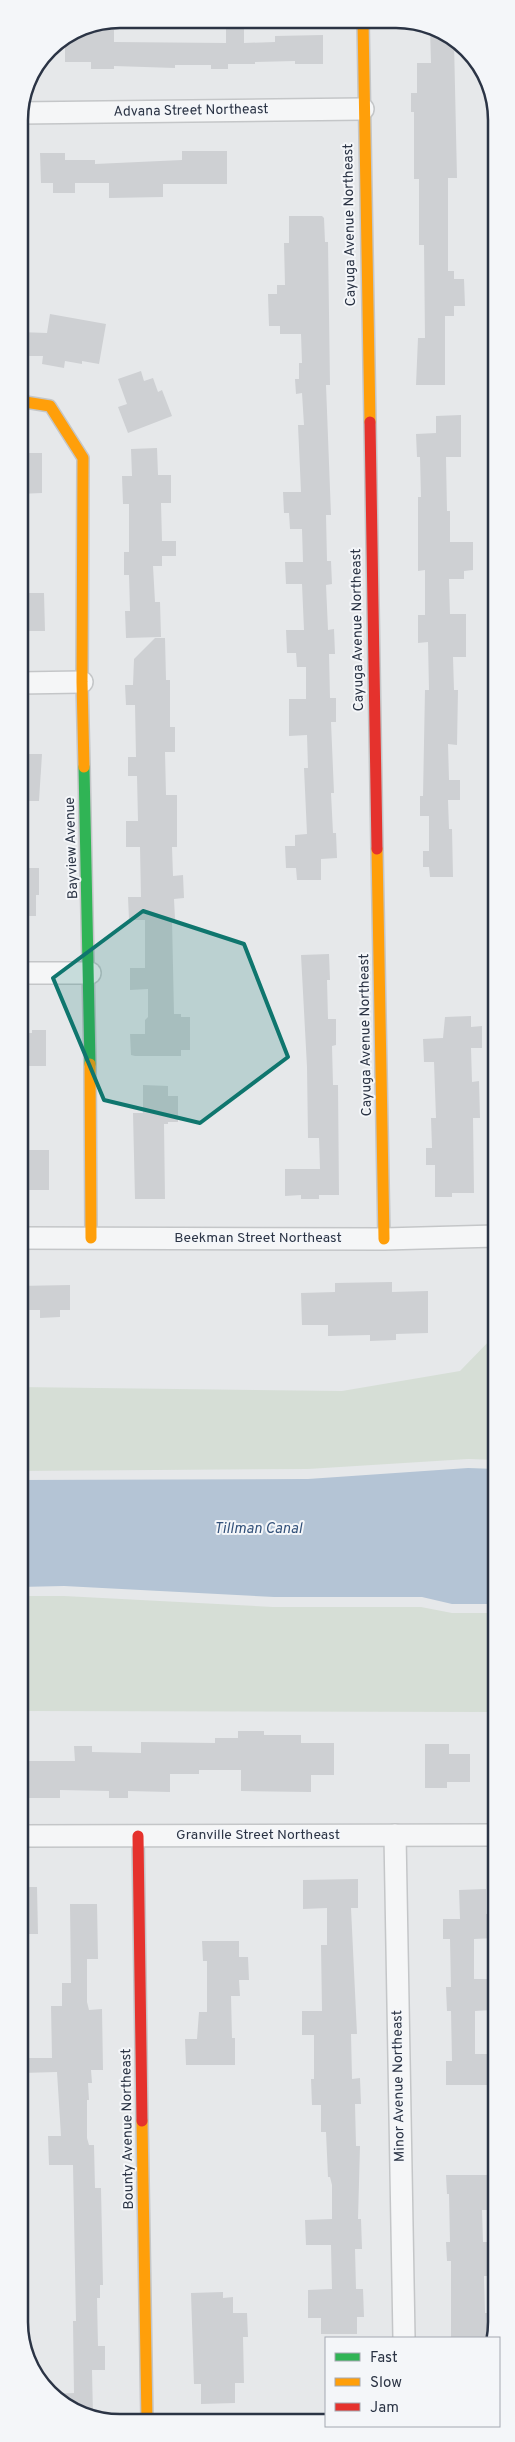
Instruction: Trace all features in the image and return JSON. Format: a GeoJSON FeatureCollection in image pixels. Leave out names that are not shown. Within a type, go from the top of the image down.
{"type":"FeatureCollection","features":[{"type":"Feature","properties":{"kind":"street","name":"Cayuga Avenue Northeast"},"geometry":{"type":"LineString","coordinates":[[363,28],[384,1239]]}},
{"type":"Feature","properties":{"kind":"street","name":"Advana Street Northeast"},"geometry":{"type":"LineString","coordinates":[[28,113],[363,109]]}},
{"type":"Feature","properties":{"kind":"street","name":"Bayview Avenue"},"geometry":{"type":"LineString","coordinates":[[28,403],[50,406],[83,458],[82,682],[90,973],[91,1238]]}},
{"type":"Feature","properties":{"kind":"street"},"geometry":{"type":"LineString","coordinates":[[28,682],[82,682]]}},
{"type":"Feature","properties":{"kind":"street"},"geometry":{"type":"LineString","coordinates":[[28,973],[90,973]]}},
{"type":"Feature","properties":{"kind":"street","name":"Beekman Street Northeast"},"geometry":{"type":"LineString","coordinates":[[28,1238],[384,1239],[487,1236]]}},
{"type":"Feature","properties":{"kind":"street","name":"Granville Street Northeast"},"geometry":{"type":"LineString","coordinates":[[28,1836],[487,1834]]}},
{"type":"Feature","properties":{"kind":"street","name":"Minor Avenue Northeast"},"geometry":{"type":"LineString","coordinates":[[395,1835],[404,2337]]}},
{"type":"Feature","properties":{"kind":"street","name":"Bounty Avenue Northeast"},"geometry":{"type":"LineString","coordinates":[[138,1836],[147,2414]]}},
{"type":"Feature","properties":{"kind":"highlighted area"},"geometry":{"type":"Polygon","coordinates":[[[143,911],[244,944],[288,1057],[200,1123],[104,1100],[53,978],[143,911]]]}},
{"type":"Feature","properties":{"kind":"shaded area"},"geometry":{"type":"Polygon","coordinates":[[[487,1343],[487,1460],[468,1459],[308,1469],[28,1471],[28,1387],[342,1391],[460,1371],[487,1343]]]}},
{"type":"Feature","properties":{"kind":"shaded area"},"geometry":{"type":"Polygon","coordinates":[[[28,1596],[64,1596],[273,1607],[421,1607],[452,1613],[487,1613],[487,1712],[28,1711],[28,1596]]]}},
{"type":"Feature","properties":{"kind":"water","name":"Tillman Canal"},"geometry":{"type":"Polygon","coordinates":[[[468,1468],[487,1469],[487,1604],[452,1604],[422,1597],[274,1597],[64,1586],[28,1587],[28,1480],[308,1479],[468,1468]]]}},
{"type":"Feature","properties":{"kind":"building"},"geometry":{"type":"Polygon","coordinates":[[[226,28],[244,28],[244,43],[275,42],[275,36],[323,35],[323,64],[295,64],[295,61],[228,64],[228,69],[211,69],[211,65],[175,65],[175,68],[114,66],[114,69],[91,69],[91,62],[65,62],[65,45],[79,37],[98,30],[114,30],[114,42],[226,43],[226,28]]]}},
{"type":"Feature","properties":{"kind":"building"},"geometry":{"type":"Polygon","coordinates":[[[430,34],[454,49],[457,178],[448,178],[448,271],[454,271],[454,279],[464,279],[465,306],[454,306],[454,316],[445,316],[445,385],[416,385],[418,338],[425,338],[424,245],[419,245],[419,179],[414,179],[414,112],[411,112],[411,93],[417,93],[417,63],[431,63],[430,34]]]}},
{"type":"Feature","properties":{"kind":"building"},"geometry":{"type":"Polygon","coordinates":[[[182,151],[227,151],[227,184],[163,184],[163,197],[109,198],[109,183],[75,183],[75,193],[53,193],[53,183],[41,183],[40,153],[65,153],[65,160],[95,160],[95,164],[182,160],[182,151]]]}},
{"type":"Feature","properties":{"kind":"building"},"geometry":{"type":"Polygon","coordinates":[[[289,216],[322,216],[324,218],[325,242],[328,242],[330,385],[326,385],[331,515],[326,515],[327,561],[331,561],[332,584],[326,585],[328,630],[334,629],[335,654],[329,654],[330,698],[336,698],[336,722],[331,722],[334,793],[331,793],[333,833],[336,833],[337,858],[321,859],[321,880],[297,880],[296,868],[286,868],[285,846],[295,846],[295,835],[307,834],[304,768],[308,768],[307,735],[289,736],[289,699],[306,699],[306,667],[297,667],[296,653],[287,653],[286,630],[304,630],[302,584],[286,584],[285,562],[303,562],[302,529],[290,529],[289,513],[284,513],[283,492],[301,492],[298,425],[304,425],[302,393],[296,394],[295,379],[299,379],[299,363],[302,363],[301,334],[280,334],[280,326],[269,326],[268,294],[277,294],[277,285],[285,285],[284,243],[289,243],[289,216]]]}},
{"type":"Feature","properties":{"kind":"building"},"geometry":{"type":"Polygon","coordinates":[[[50,314],[106,324],[99,364],[65,361],[64,368],[42,364],[43,356],[28,356],[28,332],[47,333],[50,314]]]}},
{"type":"Feature","properties":{"kind":"building"},"geometry":{"type":"Polygon","coordinates":[[[141,371],[144,381],[153,378],[158,392],[162,390],[172,416],[128,433],[118,407],[127,404],[118,379],[141,371]]]}},
{"type":"Feature","properties":{"kind":"building"},"geometry":{"type":"Polygon","coordinates":[[[461,415],[461,457],[446,457],[447,511],[450,511],[450,542],[473,542],[473,570],[464,571],[464,579],[449,579],[450,614],[466,614],[466,657],[453,657],[454,690],[458,690],[457,745],[448,744],[449,780],[460,780],[460,800],[448,800],[449,829],[452,829],[453,877],[430,877],[429,867],[423,867],[423,851],[429,851],[429,816],[420,816],[420,796],[423,796],[425,690],[429,690],[428,642],[418,643],[418,615],[425,615],[425,570],[418,571],[418,497],[421,497],[420,457],[417,457],[416,434],[436,433],[436,416],[461,415]]]}},
{"type":"Feature","properties":{"kind":"building"},"geometry":{"type":"Polygon","coordinates":[[[157,448],[158,475],[171,475],[171,503],[161,503],[162,541],[176,541],[176,556],[162,556],[162,566],[153,566],[155,602],[160,602],[161,637],[126,638],[125,611],[130,611],[129,575],[124,575],[124,552],[129,552],[129,504],[123,504],[122,476],[132,476],[131,449],[157,448]]]}},
{"type":"Feature","properties":{"kind":"building"},"geometry":{"type":"Polygon","coordinates":[[[28,453],[42,453],[42,493],[28,494],[28,453]]]}},
{"type":"Feature","properties":{"kind":"building"},"geometry":{"type":"Polygon","coordinates":[[[28,593],[44,593],[45,631],[28,631],[28,593]]]}},
{"type":"Feature","properties":{"kind":"building"},"geometry":{"type":"Polygon","coordinates":[[[155,638],[165,638],[166,680],[170,680],[170,727],[175,727],[175,752],[165,752],[166,795],[177,795],[177,847],[172,847],[173,876],[183,875],[184,898],[174,899],[175,919],[172,919],[174,1014],[181,1014],[181,1017],[190,1017],[190,1050],[181,1050],[181,1056],[131,1055],[130,1034],[145,1034],[145,1020],[148,1017],[148,989],[130,990],[130,968],[145,968],[145,920],[129,920],[128,897],[141,897],[140,847],[126,847],[126,821],[138,821],[137,776],[128,776],[128,757],[136,757],[135,705],[126,705],[125,685],[133,685],[134,659],[155,638]]]}},
{"type":"Feature","properties":{"kind":"building"},"geometry":{"type":"Polygon","coordinates":[[[28,754],[42,754],[39,801],[28,801],[28,754]]]}},
{"type":"Feature","properties":{"kind":"building"},"geometry":{"type":"Polygon","coordinates":[[[28,868],[39,868],[39,895],[36,895],[36,916],[28,916],[28,868]]]}},
{"type":"Feature","properties":{"kind":"building"},"geometry":{"type":"Polygon","coordinates":[[[329,954],[330,980],[327,980],[328,1019],[336,1019],[336,1045],[332,1046],[333,1085],[338,1085],[339,1195],[319,1195],[319,1199],[301,1199],[301,1195],[285,1196],[285,1169],[320,1169],[319,1138],[308,1138],[307,1067],[301,955],[329,954]]]}},
{"type":"Feature","properties":{"kind":"building"},"geometry":{"type":"Polygon","coordinates":[[[471,1016],[471,1027],[482,1026],[482,1048],[471,1048],[472,1082],[479,1081],[480,1118],[473,1118],[474,1193],[452,1193],[452,1197],[435,1197],[435,1165],[426,1165],[426,1148],[432,1148],[431,1118],[436,1118],[434,1062],[424,1062],[423,1039],[443,1038],[445,1017],[471,1016]]]}},
{"type":"Feature","properties":{"kind":"building"},"geometry":{"type":"Polygon","coordinates":[[[32,1030],[46,1030],[46,1066],[28,1066],[28,1033],[32,1033],[32,1030]]]}},
{"type":"Feature","properties":{"kind":"building"},"geometry":{"type":"Polygon","coordinates":[[[143,1085],[168,1086],[168,1096],[178,1096],[178,1122],[164,1124],[165,1199],[135,1199],[133,1113],[143,1113],[143,1085]]]}},
{"type":"Feature","properties":{"kind":"building"},"geometry":{"type":"Polygon","coordinates":[[[28,1150],[49,1150],[49,1190],[28,1190],[28,1150]]]}},
{"type":"Feature","properties":{"kind":"building"},"geometry":{"type":"Polygon","coordinates":[[[392,1282],[392,1292],[428,1291],[428,1333],[396,1334],[396,1340],[370,1341],[370,1335],[328,1336],[328,1325],[302,1325],[301,1293],[335,1292],[335,1283],[392,1282]]]}},
{"type":"Feature","properties":{"kind":"building"},"geometry":{"type":"Polygon","coordinates":[[[70,1285],[70,1310],[60,1310],[60,1317],[40,1318],[40,1310],[28,1310],[28,1286],[70,1285]]]}},
{"type":"Feature","properties":{"kind":"building"},"geometry":{"type":"Polygon","coordinates":[[[238,1731],[264,1731],[264,1735],[301,1735],[301,1743],[334,1743],[334,1775],[311,1775],[311,1792],[241,1791],[241,1770],[199,1770],[199,1774],[170,1774],[170,1792],[128,1791],[128,1798],[109,1798],[109,1791],[60,1790],[60,1798],[28,1798],[28,1761],[75,1761],[74,1746],[92,1746],[92,1752],[141,1753],[141,1742],[215,1743],[215,1738],[238,1738],[238,1731]]]}},
{"type":"Feature","properties":{"kind":"building"},"geometry":{"type":"Polygon","coordinates":[[[425,1744],[449,1744],[449,1754],[470,1754],[470,1782],[447,1782],[447,1788],[425,1788],[425,1744]]]}},
{"type":"Feature","properties":{"kind":"building"},"geometry":{"type":"Polygon","coordinates":[[[358,1879],[358,1908],[351,1908],[357,2034],[351,2034],[352,2079],[360,2078],[361,2104],[355,2104],[356,2146],[360,2146],[358,2219],[361,2219],[362,2249],[355,2249],[356,2289],[363,2289],[364,2317],[357,2317],[357,2334],[321,2334],[321,2318],[308,2318],[308,2290],[332,2289],[331,2245],[306,2245],[305,2220],[332,2219],[332,2185],[330,2177],[328,2177],[326,2132],[321,2132],[321,2105],[312,2105],[311,2079],[314,2079],[314,2035],[302,2035],[302,2011],[322,2011],[321,1945],[327,1945],[327,1908],[303,1909],[303,1880],[358,1879]]]}},
{"type":"Feature","properties":{"kind":"building"},"geometry":{"type":"Polygon","coordinates":[[[28,1887],[37,1887],[38,1934],[28,1934],[28,1887]]]}},
{"type":"Feature","properties":{"kind":"building"},"geometry":{"type":"Polygon","coordinates":[[[486,1889],[487,1938],[474,1939],[474,1979],[487,1979],[487,2010],[475,2011],[475,2054],[487,2054],[487,2085],[446,2085],[446,2061],[452,2061],[451,2011],[447,2011],[446,1987],[451,1987],[450,1939],[443,1939],[443,1919],[460,1919],[459,1890],[486,1889]]]}},
{"type":"Feature","properties":{"kind":"building"},"geometry":{"type":"Polygon","coordinates":[[[70,1904],[97,1904],[98,1959],[87,1959],[87,2002],[89,2010],[102,2009],[103,2070],[91,2070],[92,2083],[88,2083],[89,2100],[87,2100],[87,2138],[89,2145],[94,2145],[95,2188],[101,2188],[103,2285],[100,2285],[100,2298],[97,2298],[98,2346],[105,2346],[105,2370],[92,2370],[93,2411],[79,2405],[61,2394],[74,2393],[73,2321],[76,2321],[73,2165],[49,2165],[48,2136],[61,2136],[57,2072],[28,2073],[28,2058],[52,2058],[51,2006],[62,2006],[62,1983],[71,1983],[70,1904]]]}},
{"type":"Feature","properties":{"kind":"building"},"geometry":{"type":"Polygon","coordinates":[[[202,1941],[239,1941],[239,1957],[248,1957],[249,1980],[239,1980],[240,1996],[231,1996],[232,2038],[235,2038],[235,2065],[186,2065],[185,2039],[197,2039],[199,2012],[207,2012],[207,1961],[203,1961],[202,1941]]]}},
{"type":"Feature","properties":{"kind":"building"},"geometry":{"type":"Polygon","coordinates":[[[446,2175],[487,2175],[487,2210],[482,2210],[483,2242],[487,2242],[487,2276],[484,2276],[485,2313],[487,2313],[486,2337],[451,2337],[451,2261],[447,2261],[446,2242],[450,2242],[449,2194],[447,2194],[446,2175]]]}},
{"type":"Feature","properties":{"kind":"building"},"geometry":{"type":"Polygon","coordinates":[[[223,2292],[223,2298],[233,2297],[233,2313],[247,2313],[248,2337],[243,2337],[244,2383],[235,2383],[235,2403],[201,2404],[201,2384],[194,2384],[191,2293],[223,2292]]]}},
{"type":"Feature","properties":{"kind":"traffic: fast"},"geometry":{"type":"LineString","coordinates":[[84,767],[90,1064]]}},
{"type":"Feature","properties":{"kind":"traffic: slow"},"geometry":{"type":"LineString","coordinates":[[363,28],[370,422]]}},
{"type":"Feature","properties":{"kind":"traffic: slow"},"geometry":{"type":"LineString","coordinates":[[28,402],[50,406],[83,458],[82,682],[84,767]]}},
{"type":"Feature","properties":{"kind":"traffic: slow"},"geometry":{"type":"LineString","coordinates":[[377,849],[384,1239]]}},
{"type":"Feature","properties":{"kind":"traffic: slow"},"geometry":{"type":"LineString","coordinates":[[90,1064],[91,1238]]}},
{"type":"Feature","properties":{"kind":"traffic: slow"},"geometry":{"type":"LineString","coordinates":[[142,2121],[147,2414]]}},
{"type":"Feature","properties":{"kind":"traffic: jam"},"geometry":{"type":"LineString","coordinates":[[370,422],[377,849]]}},
{"type":"Feature","properties":{"kind":"traffic: jam"},"geometry":{"type":"LineString","coordinates":[[138,1836],[142,2121]]}}]}
